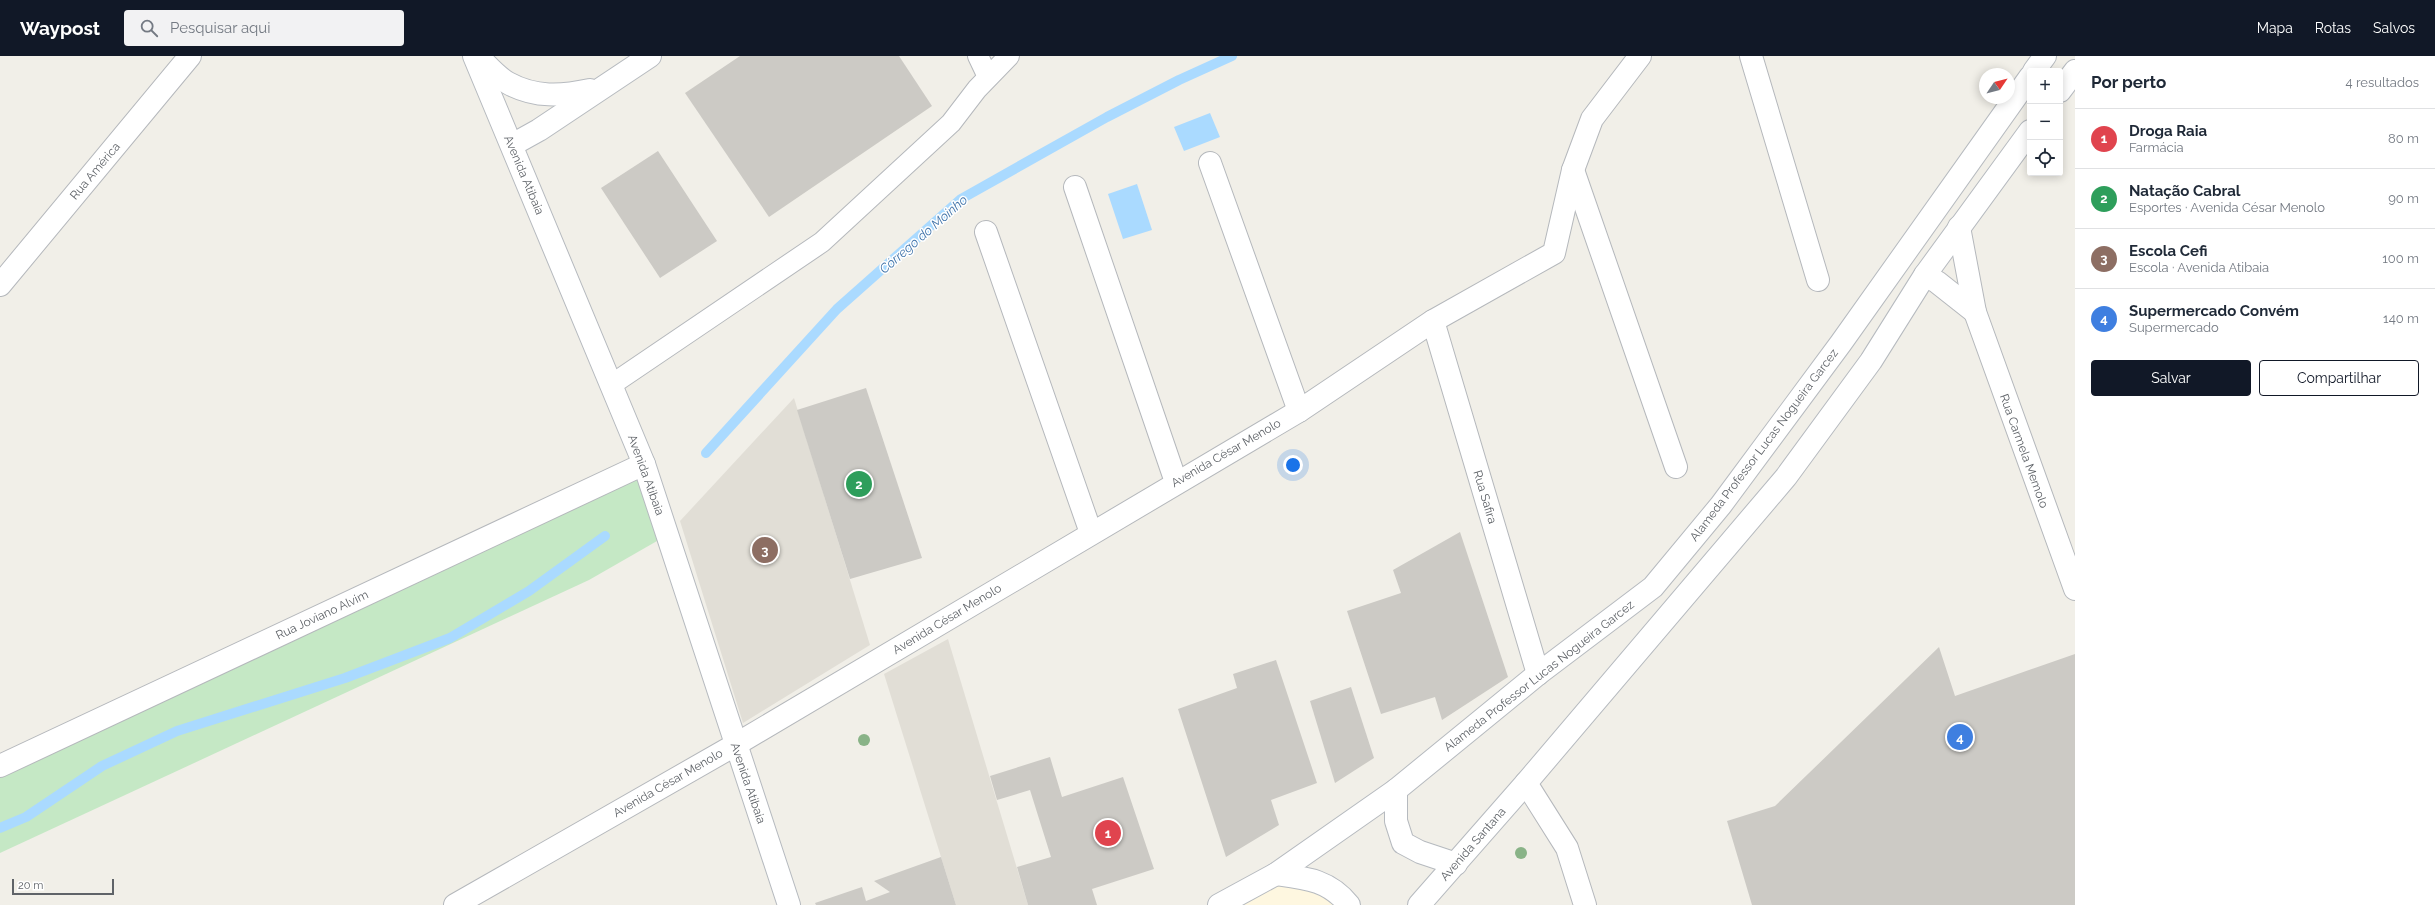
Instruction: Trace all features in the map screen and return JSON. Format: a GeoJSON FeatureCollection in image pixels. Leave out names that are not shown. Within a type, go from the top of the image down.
{"type":"FeatureCollection","features":[{"type":"Feature","properties":{"kind":"street","name":"Rua América"},"geometry":{"type":"LineString","coordinates":[[0,285],[190,56]]}},
{"type":"Feature","properties":{"kind":"street","name":"Avenida Atibaia"},"geometry":{"type":"LineString","coordinates":[[474,56],[644,464],[735,745],[789,905]]}},
{"type":"Feature","properties":{"kind":"street"},"geometry":{"type":"LineString","coordinates":[[478,56],[507,83],[530,92],[564,96],[601,88]]}},
{"type":"Feature","properties":{"kind":"street"},"geometry":{"type":"LineString","coordinates":[[512,145],[539,130],[650,56]]}},
{"type":"Feature","properties":{"kind":"street","name":"Avenida César Menolo"},"geometry":{"type":"LineString","coordinates":[[455,905],[735,745],[1176,482],[1299,411],[1433,321],[1554,253],[1573,170],[1592,119],[1640,56]]}},
{"type":"Feature","properties":{"kind":"street"},"geometry":{"type":"LineString","coordinates":[[1751,56],[1818,280]]}},
{"type":"Feature","properties":{"kind":"street"},"geometry":{"type":"LineString","coordinates":[[2036,68],[2045,56]]}},
{"type":"Feature","properties":{"kind":"street"},"geometry":{"type":"LineString","coordinates":[[2063,87],[2075,71]]}},
{"type":"Feature","properties":{"kind":"street","name":"Alameda Professor Lucas Nogueira Garcez"},"geometry":{"type":"LineString","coordinates":[[1219,905],[1276,874],[1396,790],[1538,674],[1653,587],[1721,505],[1890,276],[2027,81]]}},
{"type":"Feature","properties":{"kind":"street"},"geometry":{"type":"LineString","coordinates":[[1585,905],[1567,848],[1526,783],[1786,477],[1871,361],[1925,275],[2027,135]]}},
{"type":"Feature","properties":{"kind":"street"},"geometry":{"type":"LineString","coordinates":[[1210,163],[1299,411]]}},
{"type":"Feature","properties":{"kind":"street"},"geometry":{"type":"LineString","coordinates":[[1573,170],[1676,467]]}},
{"type":"Feature","properties":{"kind":"street"},"geometry":{"type":"LineString","coordinates":[[1074,187],[1176,482]]}},
{"type":"Feature","properties":{"kind":"street","name":"Rua Carmela Memolo"},"geometry":{"type":"LineString","coordinates":[[1959,227],[1975,312],[2075,589]]}},
{"type":"Feature","properties":{"kind":"street"},"geometry":{"type":"LineString","coordinates":[[986,232],[1091,533]]}},
{"type":"Feature","properties":{"kind":"street"},"geometry":{"type":"LineString","coordinates":[[1890,276],[1925,275],[1938,282],[1975,312]]}},
{"type":"Feature","properties":{"kind":"street","name":"Rua Safira"},"geometry":{"type":"LineString","coordinates":[[1433,321],[1538,674]]}},
{"type":"Feature","properties":{"kind":"street","name":"Rua Joviano Alvim"},"geometry":{"type":"LineString","coordinates":[[0,766],[644,464]]}},
{"type":"Feature","properties":{"kind":"street","name":"Avenida Santana"},"geometry":{"type":"LineString","coordinates":[[1419,905],[1526,783]]}},
{"type":"Feature","properties":{"kind":"street"},"geometry":{"type":"LineString","coordinates":[[1396,790],[1396,821],[1403,843],[1420,852],[1456,864]]}},
{"type":"Feature","properties":{"kind":"street"},"geometry":{"type":"LineString","coordinates":[[1276,874],[1307,879],[1330,886],[1349,905]]}},
{"type":"Feature","properties":{"kind":"lane"},"geometry":{"type":"LineString","coordinates":[[978,56],[988,77]]}},
{"type":"Feature","properties":{"kind":"lane"},"geometry":{"type":"LineString","coordinates":[[611,385],[822,242],[951,123],[977,89],[1009,56]]}},
{"type":"Feature","properties":{"kind":"shaded area"},"geometry":{"type":"Polygon","coordinates":[[[794,398],[870,645],[743,723],[680,521],[794,398]]]}},
{"type":"Feature","properties":{"kind":"shaded area"},"geometry":{"type":"Polygon","coordinates":[[[948,639],[1028,905],[956,905],[884,674],[948,639]]]}},
{"type":"Feature","properties":{"kind":"shaded area"},"geometry":{"type":"Polygon","coordinates":[[[1276,883],[1304,885],[1341,905],[1236,905],[1276,883]]]}},
{"type":"Feature","properties":{"kind":"green space"},"geometry":{"type":"Polygon","coordinates":[[[641,468],[664,537],[589,580],[0,853],[0,767],[641,468]]]}},
{"type":"Feature","properties":{"kind":"water"},"geometry":{"type":"Polygon","coordinates":[[[1210,113],[1220,137],[1184,151],[1174,127],[1210,113]]]}},
{"type":"Feature","properties":{"kind":"water"},"geometry":{"type":"Polygon","coordinates":[[[1137,184],[1152,230],[1123,239],[1108,194],[1137,184]]]}},
{"type":"Feature","properties":{"kind":"building"},"geometry":{"type":"Polygon","coordinates":[[[740,56],[899,56],[932,106],[769,217],[685,93],[740,56]]]}},
{"type":"Feature","properties":{"kind":"building"},"geometry":{"type":"Polygon","coordinates":[[[658,151],[717,241],[660,278],[601,188],[658,151]]]}},
{"type":"Feature","properties":{"kind":"building"},"geometry":{"type":"Polygon","coordinates":[[[866,388],[922,558],[850,579],[797,410],[866,388]]]}},
{"type":"Feature","properties":{"kind":"building"},"geometry":{"type":"Polygon","coordinates":[[[1460,532],[1508,677],[1442,720],[1435,697],[1381,714],[1347,611],[1401,593],[1393,570],[1460,532]]]}},
{"type":"Feature","properties":{"kind":"building"},"geometry":{"type":"Polygon","coordinates":[[[1939,647],[1955,696],[2075,654],[2075,905],[1752,905],[1727,821],[1775,806],[1939,647]]]}},
{"type":"Feature","properties":{"kind":"building"},"geometry":{"type":"Polygon","coordinates":[[[1276,660],[1317,783],[1271,800],[1279,825],[1226,857],[1178,709],[1237,688],[1233,674],[1276,660]]]}},
{"type":"Feature","properties":{"kind":"building"},"geometry":{"type":"Polygon","coordinates":[[[1351,687],[1374,758],[1335,783],[1310,701],[1351,687]]]}},
{"type":"Feature","properties":{"kind":"building"},"geometry":{"type":"Polygon","coordinates":[[[1050,757],[1062,797],[1123,777],[1154,869],[1092,889],[1097,905],[1028,905],[1017,867],[1051,857],[1030,790],[997,800],[990,776],[1050,757]]]}},
{"type":"Feature","properties":{"kind":"building"},"geometry":{"type":"Polygon","coordinates":[[[941,857],[956,905],[816,905],[815,903],[862,887],[866,901],[890,892],[874,881],[941,857]]]}},
{"type":"Feature","properties":{"kind":"waterway","name":"Córrego do Moinho"},"geometry":{"type":"LineString","coordinates":[[706,453],[837,309],[961,199],[1107,117],[1179,80],[1232,56]]}},
{"type":"Feature","properties":{"kind":"waterway"},"geometry":{"type":"LineString","coordinates":[[0,828],[26,817],[102,766],[177,731],[345,678],[450,638],[529,591],[605,536]]}},
{"type":"Feature","properties":{"kind":"place","name":"Natação Cabral"},"geometry":{"type":"Point","coordinates":[859,484]}},
{"type":"Feature","properties":{"kind":"place","name":"Escola Cefi"},"geometry":{"type":"Point","coordinates":[765,550]}},
{"type":"Feature","properties":{"kind":"place","name":"Supermercado Convém"},"geometry":{"type":"Point","coordinates":[1960,737]}},
{"type":"Feature","properties":{"kind":"place","name":"Droga Raia"},"geometry":{"type":"Point","coordinates":[1108,833]}}]}
